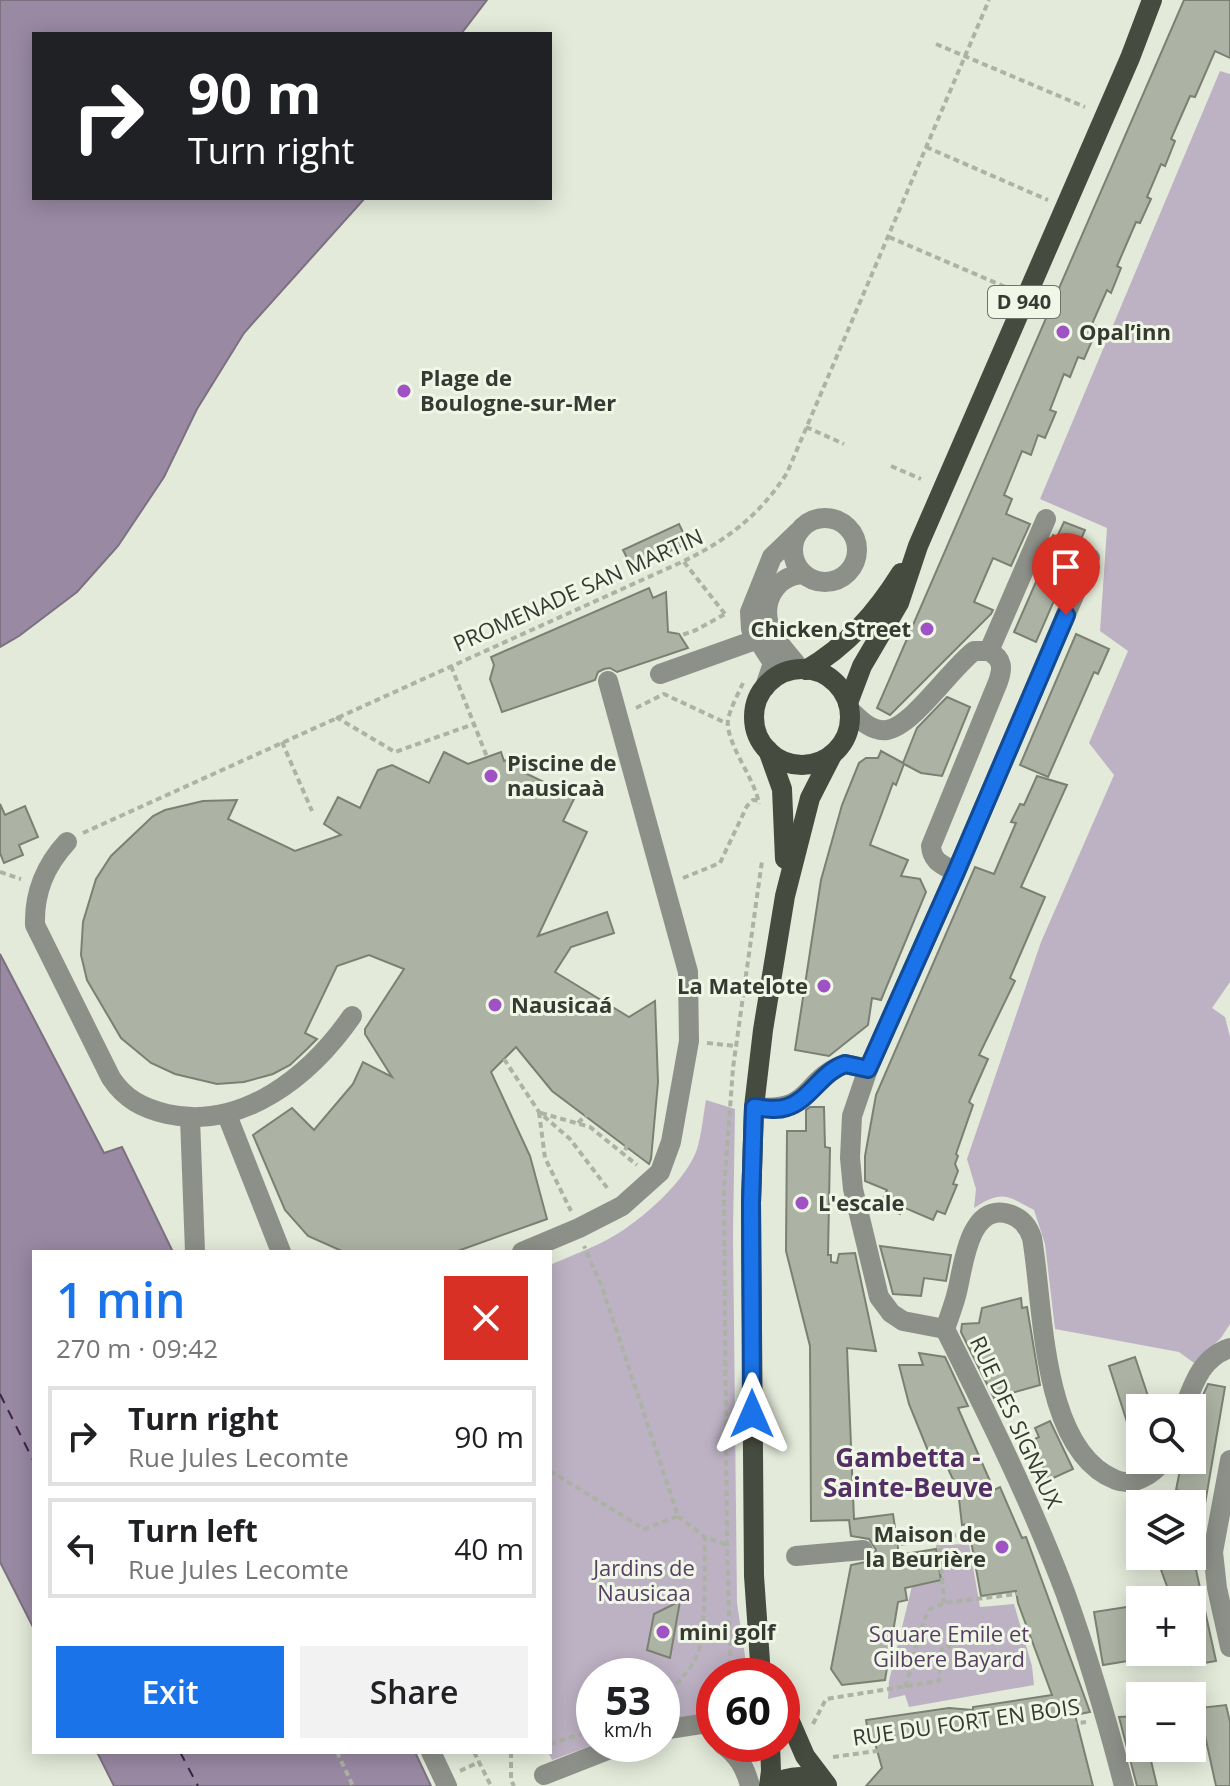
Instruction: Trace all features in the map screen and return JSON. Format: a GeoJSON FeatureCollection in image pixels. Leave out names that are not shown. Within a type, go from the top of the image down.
{"type":"FeatureCollection","features":[{"type":"Feature","properties":{"kind":"main road","name":"D 940"},"geometry":{"type":"LineString","coordinates":[[849,707],[862,666],[899,603],[918,546],[1130,58],[1152,0]]}},
{"type":"Feature","properties":{"kind":"main road","name":"D 940"},"geometry":{"type":"LineString","coordinates":[[1130,58],[1160,0]]}},
{"type":"Feature","properties":{"kind":"main road","name":"D 940"},"geometry":{"type":"LineString","coordinates":[[803,669],[841,647],[863,625],[893,587],[918,546]]}},
{"type":"Feature","properties":{"kind":"main road"},"geometry":{"type":"LineString","coordinates":[[760,1658],[754,1576],[751,1203],[754,1107],[785,896],[810,798],[832,755],[847,735],[849,707],[842,690],[833,680],[803,669],[783,673],[765,687],[756,704],[757,734],[768,750],[780,779],[784,799],[785,896]]}},
{"type":"Feature","properties":{"kind":"main road"},"geometry":{"type":"LineString","coordinates":[[768,750],[784,762],[799,765],[814,764],[832,755]]}},
{"type":"Feature","properties":{"kind":"main road"},"geometry":{"type":"LineString","coordinates":[[800,1745],[828,1785]]}},
{"type":"Feature","properties":{"kind":"main road"},"geometry":{"type":"LineString","coordinates":[[770,1762],[770,1786],[797,1776],[813,1778],[828,1785]]}},
{"type":"Feature","properties":{"kind":"street"},"geometry":{"type":"LineString","coordinates":[[798,532],[793,543],[796,565],[803,574],[818,582],[841,579],[850,572],[856,562],[858,545],[850,529],[835,519],[817,519],[806,524],[772,557],[754,600],[749,624],[803,669]]}},
{"type":"Feature","properties":{"kind":"street"},"geometry":{"type":"LineString","coordinates":[[989,651],[1046,519]]}},
{"type":"Feature","properties":{"kind":"street","name":"RUE DES SIGNAUX"},"geometry":{"type":"LineString","coordinates":[[1090,558],[868,1069],[852,1116],[850,1158],[855,1205],[874,1287],[883,1306],[903,1321],[945,1329],[1008,1457],[1063,1589],[1083,1642],[1124,1786]]}},
{"type":"Feature","properties":{"kind":"street"},"geometry":{"type":"LineString","coordinates":[[765,687],[773,663],[765,636],[775,586],[786,577],[803,574]]}},
{"type":"Feature","properties":{"kind":"street"},"geometry":{"type":"LineString","coordinates":[[660,674],[765,636]]}},
{"type":"Feature","properties":{"kind":"street"},"geometry":{"type":"LineString","coordinates":[[849,707],[871,727],[883,730],[892,728],[915,712],[969,655],[978,650],[989,651],[1000,660],[1001,673],[931,846],[933,858],[956,872]]}},
{"type":"Feature","properties":{"kind":"street"},"geometry":{"type":"LineString","coordinates":[[527,1250],[622,1206],[660,1172],[671,1142],[689,1041],[688,972],[608,681]]}},
{"type":"Feature","properties":{"kind":"street"},"geometry":{"type":"LineString","coordinates":[[67,842],[48,867],[40,884],[35,912],[38,936],[120,1091],[142,1106],[190,1118],[227,1115],[258,1102],[293,1080],[326,1049],[352,1016]]}},
{"type":"Feature","properties":{"kind":"street"},"geometry":{"type":"LineString","coordinates":[[754,1107],[775,1109],[791,1106],[823,1077],[845,1064],[868,1069]]}},
{"type":"Feature","properties":{"kind":"street"},"geometry":{"type":"LineString","coordinates":[[227,1115],[280,1250]]}},
{"type":"Feature","properties":{"kind":"street"},"geometry":{"type":"LineString","coordinates":[[190,1118],[195,1250]]}},
{"type":"Feature","properties":{"kind":"street"},"geometry":{"type":"LineString","coordinates":[[945,1329],[973,1233],[987,1217],[995,1213],[1017,1218],[1029,1229],[1032,1238],[1052,1385],[1058,1410],[1069,1433],[1095,1466],[1119,1481],[1127,1482],[1148,1474]]}},
{"type":"Feature","properties":{"kind":"street"},"geometry":{"type":"LineString","coordinates":[[1190,1394],[1206,1362],[1213,1355],[1230,1348]]}},
{"type":"Feature","properties":{"kind":"street"},"geometry":{"type":"LineString","coordinates":[[1230,1460],[1213,1552],[1217,1588],[1230,1647]]}},
{"type":"Feature","properties":{"kind":"street"},"geometry":{"type":"LineString","coordinates":[[796,1556],[863,1550]]}},
{"type":"Feature","properties":{"kind":"street"},"geometry":{"type":"LineString","coordinates":[[432,1754],[447,1786]]}},
{"type":"Feature","properties":{"kind":"street"},"geometry":{"type":"LineString","coordinates":[[544,1775],[577,1762]]}},
{"type":"Feature","properties":{"kind":"street"},"geometry":{"type":"LineString","coordinates":[[741,1762],[750,1786]]}},
{"type":"Feature","properties":{"kind":"path","name":"PROMENADE SAN MARTIN"},"geometry":{"type":"LineString","coordinates":[[67,842],[100,823],[684,561],[728,538],[768,500],[787,473],[989,0]]}},
{"type":"Feature","properties":{"kind":"path"},"geometry":{"type":"LineString","coordinates":[[936,44],[1090,109]]}},
{"type":"Feature","properties":{"kind":"path"},"geometry":{"type":"LineString","coordinates":[[926,147],[1065,207]]}},
{"type":"Feature","properties":{"kind":"path"},"geometry":{"type":"LineString","coordinates":[[888,236],[1027,296]]}},
{"type":"Feature","properties":{"kind":"path"},"geometry":{"type":"LineString","coordinates":[[806,427],[844,444]]}},
{"type":"Feature","properties":{"kind":"path"},"geometry":{"type":"LineString","coordinates":[[891,466],[921,479]]}},
{"type":"Feature","properties":{"kind":"path"},"geometry":{"type":"LineString","coordinates":[[684,561],[709,596]]}},
{"type":"Feature","properties":{"kind":"path"},"geometry":{"type":"LineString","coordinates":[[608,681],[608,675],[638,651],[696,630],[725,614]]}},
{"type":"Feature","properties":{"kind":"path"},"geometry":{"type":"LineString","coordinates":[[451,666],[487,757]]}},
{"type":"Feature","properties":{"kind":"path"},"geometry":{"type":"LineString","coordinates":[[618,716],[664,694],[728,724]]}},
{"type":"Feature","properties":{"kind":"path"},"geometry":{"type":"LineString","coordinates":[[336,717],[395,752],[474,724]]}},
{"type":"Feature","properties":{"kind":"path"},"geometry":{"type":"LineString","coordinates":[[282,742],[312,811]]}},
{"type":"Feature","properties":{"kind":"path"},"geometry":{"type":"LineString","coordinates":[[665,886],[720,863],[747,806],[753,800],[759,801]]}},
{"type":"Feature","properties":{"kind":"path"},"geometry":{"type":"LineString","coordinates":[[504,1059],[539,1112],[570,1139],[594,1172]]}},
{"type":"Feature","properties":{"kind":"path"},"geometry":{"type":"LineString","coordinates":[[578,1123],[601,1108],[631,1130],[624,1155]]}},
{"type":"Feature","properties":{"kind":"path"},"geometry":{"type":"LineString","coordinates":[[539,1112],[590,1127],[616,1148]]}},
{"type":"Feature","properties":{"kind":"path"},"geometry":{"type":"LineString","coordinates":[[539,1112],[545,1158],[563,1194]]}},
{"type":"Feature","properties":{"kind":"path"},"geometry":{"type":"LineString","coordinates":[[552,1472],[644,1529],[678,1516],[602,1287],[585,1249]]}},
{"type":"Feature","properties":{"kind":"path"},"geometry":{"type":"LineString","coordinates":[[863,1550],[1036,1523]]}},
{"type":"Feature","properties":{"kind":"path"},"geometry":{"type":"LineString","coordinates":[[680,1680],[698,1654],[702,1633],[705,1537]]}},
{"type":"Feature","properties":{"kind":"path"},"geometry":{"type":"LineString","coordinates":[[939,1538],[944,1603]]}},
{"type":"Feature","properties":{"kind":"path"},"geometry":{"type":"LineString","coordinates":[[905,1687],[922,1623],[930,1609],[944,1603],[1063,1589]]}},
{"type":"Feature","properties":{"kind":"path"},"geometry":{"type":"LineString","coordinates":[[1083,1642],[1126,1634]]}},
{"type":"Feature","properties":{"kind":"path"},"geometry":{"type":"LineString","coordinates":[[800,1736],[814,1722],[826,1699],[939,1681],[941,1651],[947,1646],[951,1647]]}},
{"type":"Feature","properties":{"kind":"path","name":"RUE DU FORT EN BOIS"},"geometry":{"type":"LineString","coordinates":[[831,1758],[1106,1719]]}},
{"type":"Feature","properties":{"kind":"path"},"geometry":{"type":"LineString","coordinates":[[552,1743],[576,1736]]}},
{"type":"Feature","properties":{"kind":"path"},"geometry":{"type":"LineString","coordinates":[[338,1754],[353,1786]]}},
{"type":"Feature","properties":{"kind":"path"},"geometry":{"type":"LineString","coordinates":[[475,1754],[491,1786]]}},
{"type":"Feature","properties":{"kind":"path"},"geometry":{"type":"LineString","coordinates":[[513,1754],[511,1780],[514,1786]]}},
{"type":"Feature","properties":{"kind":"green space"},"geometry":{"type":"Polygon","coordinates":[[[1220,71],[1230,74],[1230,982],[1212,1008],[1225,1017],[1230,1037],[1230,1324],[1221,1338],[1194,1363],[1179,1352],[1055,1329],[1045,1244],[1034,1210],[1004,1197],[991,1199],[974,1208],[976,1189],[967,1159],[1041,942],[1114,775],[1089,743],[1128,651],[1100,631],[1107,528],[1040,499],[1220,71]]]}},
{"type":"Feature","properties":{"kind":"green space","name":"Jardins de Nausicaa"},"geometry":{"type":"Polygon","coordinates":[[[706,1100],[735,1109],[733,1233],[737,1603],[745,1658],[696,1658],[696,1715],[680,1717],[680,1658],[576,1658],[576,1751],[552,1760],[549,1754],[552,1754],[552,1264],[624,1230],[649,1210],[684,1174],[697,1149],[706,1100]]]}},
{"type":"Feature","properties":{"kind":"green space","name":"Square Emile et Gilbere Bayard"},"geometry":{"type":"Polygon","coordinates":[[[969,1544],[980,1607],[1014,1604],[1032,1666],[1034,1685],[909,1707],[905,1695],[888,1699],[889,1681],[912,1586],[940,1580],[936,1545],[969,1544]]]}},
{"type":"Feature","properties":{"kind":"shaded area"},"geometry":{"type":"Polygon","coordinates":[[[0,0],[487,0],[463,32],[32,32],[32,200],[363,200],[244,333],[197,409],[164,477],[118,546],[77,592],[0,647],[0,0]]]}},
{"type":"Feature","properties":{"kind":"shaded area"},"geometry":{"type":"Polygon","coordinates":[[[0,954],[104,1153],[122,1147],[172,1250],[32,1250],[32,1625],[0,1562],[0,954]]]}},
{"type":"Feature","properties":{"kind":"shaded area"},"geometry":{"type":"Polygon","coordinates":[[[98,1754],[416,1754],[431,1786],[114,1786],[98,1754]]]}},
{"type":"Feature","properties":{"kind":"building"},"geometry":{"type":"Polygon","coordinates":[[[1184,0],[1230,0],[1230,58],[1215,51],[1195,97],[1190,96],[1171,139],[1175,141],[1165,166],[1161,164],[1147,197],[1151,199],[1140,223],[1136,222],[1117,266],[1121,268],[1111,293],[1107,290],[1092,324],[1098,327],[1084,359],[1078,357],[1070,377],[1064,374],[1050,410],[1056,412],[1045,438],[1038,435],[1031,455],[1022,451],[1004,495],[1012,499],[1006,514],[1030,524],[1011,566],[993,558],[974,602],[993,610],[991,614],[890,715],[877,708],[1184,0]]]}},
{"type":"Feature","properties":{"kind":"building"},"geometry":{"type":"Polygon","coordinates":[[[1064,522],[1085,530],[1036,642],[1014,632],[1053,535],[1057,537],[1064,522]]]}},
{"type":"Feature","properties":{"kind":"building"},"geometry":{"type":"Polygon","coordinates":[[[679,524],[688,543],[632,568],[623,550],[679,524]]]}},
{"type":"Feature","properties":{"kind":"building"},"geometry":{"type":"Polygon","coordinates":[[[649,588],[653,598],[666,592],[668,632],[679,634],[688,648],[617,672],[604,669],[598,672],[595,680],[502,712],[490,679],[494,665],[491,657],[649,588]]]}},
{"type":"Feature","properties":{"kind":"building"},"geometry":{"type":"Polygon","coordinates":[[[1076,634],[1109,649],[1098,674],[1094,672],[1048,777],[1020,765],[1076,634]]]}},
{"type":"Feature","properties":{"kind":"building"},"geometry":{"type":"Polygon","coordinates":[[[947,697],[970,707],[942,776],[921,773],[904,764],[896,785],[893,783],[870,845],[908,860],[901,876],[920,879],[926,892],[881,1000],[872,998],[868,1025],[829,1056],[795,1050],[821,880],[842,805],[859,763],[866,758],[878,758],[881,751],[903,763],[917,728],[947,697]]]}},
{"type":"Feature","properties":{"kind":"building","name":"Nausicaá"},"geometry":{"type":"Polygon","coordinates":[[[444,752],[468,764],[501,752],[504,761],[517,757],[523,772],[575,797],[563,821],[587,832],[538,936],[607,912],[614,933],[571,947],[555,972],[629,1017],[655,1001],[658,1082],[651,1159],[649,1164],[552,1091],[516,1047],[491,1072],[530,1156],[547,1219],[461,1250],[340,1250],[308,1236],[285,1210],[253,1135],[292,1108],[314,1130],[353,1084],[363,1062],[392,1077],[365,1034],[365,1029],[404,969],[369,955],[337,966],[305,1033],[317,1039],[307,1049],[290,1065],[273,1074],[244,1082],[217,1084],[175,1074],[151,1063],[121,1038],[87,980],[81,955],[83,922],[96,879],[111,856],[153,816],[165,810],[203,801],[237,800],[228,819],[295,851],[341,835],[324,824],[338,797],[360,808],[378,770],[392,765],[429,783],[444,752]]]}},
{"type":"Feature","properties":{"kind":"building"},"geometry":{"type":"Polygon","coordinates":[[[1037,776],[1067,785],[1021,887],[1045,897],[1010,978],[1015,981],[979,1055],[988,1059],[969,1102],[973,1105],[956,1154],[958,1171],[953,1184],[957,1185],[945,1214],[937,1211],[933,1220],[903,1207],[900,1214],[880,1205],[887,1190],[865,1181],[865,1156],[876,1095],[975,867],[994,874],[1016,823],[1011,822],[1020,804],[1024,805],[1037,776]]]}},
{"type":"Feature","properties":{"kind":"building"},"geometry":{"type":"Polygon","coordinates":[[[0,804],[5,815],[25,806],[38,837],[19,845],[23,855],[4,863],[0,853],[0,804]]]}},
{"type":"Feature","properties":{"kind":"building"},"geometry":{"type":"Polygon","coordinates":[[[824,1107],[825,1147],[830,1148],[828,1255],[831,1255],[831,1262],[837,1263],[839,1254],[855,1253],[876,1351],[847,1348],[854,1519],[893,1514],[899,1555],[936,1549],[941,1580],[905,1588],[907,1600],[898,1602],[885,1680],[842,1685],[831,1669],[851,1565],[870,1561],[876,1550],[869,1539],[851,1536],[849,1520],[811,1521],[810,1346],[786,1251],[787,1131],[806,1131],[806,1110],[824,1107]]]}},
{"type":"Feature","properties":{"kind":"building"},"geometry":{"type":"Polygon","coordinates":[[[880,1246],[951,1255],[946,1281],[924,1278],[921,1296],[893,1294],[880,1246]]]}},
{"type":"Feature","properties":{"kind":"building"},"geometry":{"type":"Polygon","coordinates":[[[1021,1298],[1022,1308],[1027,1307],[1040,1385],[994,1398],[961,1332],[962,1324],[979,1323],[982,1308],[1021,1298]]]}},
{"type":"Feature","properties":{"kind":"building"},"geometry":{"type":"Polygon","coordinates":[[[919,1353],[945,1357],[968,1406],[958,1408],[994,1490],[1000,1487],[1022,1538],[1026,1537],[1090,1712],[1075,1715],[1093,1786],[866,1786],[882,1768],[875,1743],[870,1744],[866,1720],[949,1708],[973,1710],[973,1707],[1052,1695],[1016,1591],[981,1596],[968,1524],[962,1525],[958,1490],[943,1458],[933,1463],[909,1404],[899,1365],[923,1365],[919,1353]]]}},
{"type":"Feature","properties":{"kind":"building"},"geometry":{"type":"Polygon","coordinates":[[[1135,1357],[1147,1394],[1126,1394],[1126,1419],[1109,1366],[1135,1357]]]}},
{"type":"Feature","properties":{"kind":"building"},"geometry":{"type":"Polygon","coordinates":[[[1208,1384],[1225,1387],[1206,1498],[1206,1490],[1176,1490],[1179,1474],[1206,1474],[1206,1394],[1203,1394],[1208,1384]]]}},
{"type":"Feature","properties":{"kind":"building"},"geometry":{"type":"Polygon","coordinates":[[[1050,1421],[1073,1469],[1049,1480],[1031,1441],[1039,1437],[1035,1428],[1050,1421]]]}},
{"type":"Feature","properties":{"kind":"building"},"geometry":{"type":"Polygon","coordinates":[[[1161,1570],[1196,1570],[1200,1586],[1167,1586],[1161,1570]]]}},
{"type":"Feature","properties":{"kind":"building","name":"mini golf"},"geometry":{"type":"Polygon","coordinates":[[[680,1601],[670,1658],[647,1650],[654,1614],[680,1601]]]}},
{"type":"Feature","properties":{"kind":"building"},"geometry":{"type":"Polygon","coordinates":[[[1126,1607],[1126,1661],[1103,1665],[1094,1612],[1126,1607]]]}},
{"type":"Feature","properties":{"kind":"building"},"geometry":{"type":"Polygon","coordinates":[[[1206,1615],[1216,1661],[1206,1663],[1206,1615]]]}},
{"type":"Feature","properties":{"kind":"building"},"geometry":{"type":"Polygon","coordinates":[[[1226,1705],[1230,1722],[1230,1786],[1216,1786],[1206,1740],[1206,1707],[1226,1705]]]}},
{"type":"Feature","properties":{"kind":"building"},"geometry":{"type":"Polygon","coordinates":[[[1119,1717],[1126,1717],[1126,1744],[1119,1717]]]}},
{"type":"Feature","properties":{"kind":"building"},"geometry":{"type":"Polygon","coordinates":[[[1131,1762],[1151,1762],[1157,1786],[1137,1786],[1131,1762]]]}},
{"type":"Feature","properties":{"kind":"ferry route"},"geometry":{"type":"LineString","coordinates":[[0,1394],[32,1458]]}},
{"type":"Feature","properties":{"kind":"ferry route"},"geometry":{"type":"LineString","coordinates":[[181,1754],[198,1786]]}},
{"type":"Feature","properties":{"kind":"place","name":"Opal’inn"},"geometry":{"type":"Point","coordinates":[1063,332]}},
{"type":"Feature","properties":{"kind":"place","name":"Plage de Boulogne-sur-Mer"},"geometry":{"type":"Point","coordinates":[404,391]}},
{"type":"Feature","properties":{"kind":"place","name":"Chicken Street"},"geometry":{"type":"Point","coordinates":[927,629]}},
{"type":"Feature","properties":{"kind":"place","name":"Piscine de nausicaà"},"geometry":{"type":"Point","coordinates":[491,776]}},
{"type":"Feature","properties":{"kind":"place","name":"La Matelote"},"geometry":{"type":"Point","coordinates":[824,986]}},
{"type":"Feature","properties":{"kind":"place","name":"Nausicaá"},"geometry":{"type":"Point","coordinates":[495,1005]}},
{"type":"Feature","properties":{"kind":"place","name":"L'escale"},"geometry":{"type":"Point","coordinates":[802,1203]}},
{"type":"Feature","properties":{"kind":"place","name":"Maison de la Beurière"},"geometry":{"type":"Point","coordinates":[1002,1547]}},
{"type":"Feature","properties":{"kind":"place","name":"mini golf"},"geometry":{"type":"Point","coordinates":[663,1632]}},
{"type":"Feature","properties":{"kind":"district","name":"Gambetta - Sainte-Beuve"},"geometry":{"type":"Point","coordinates":[908,1473]}},
{"type":"Feature","properties":{"kind":"route"},"geometry":{"type":"LineString","coordinates":[[752,1414],[751,1156],[754,1107],[775,1109],[791,1106],[823,1077],[845,1064],[868,1069],[1066,615]]}}]}
